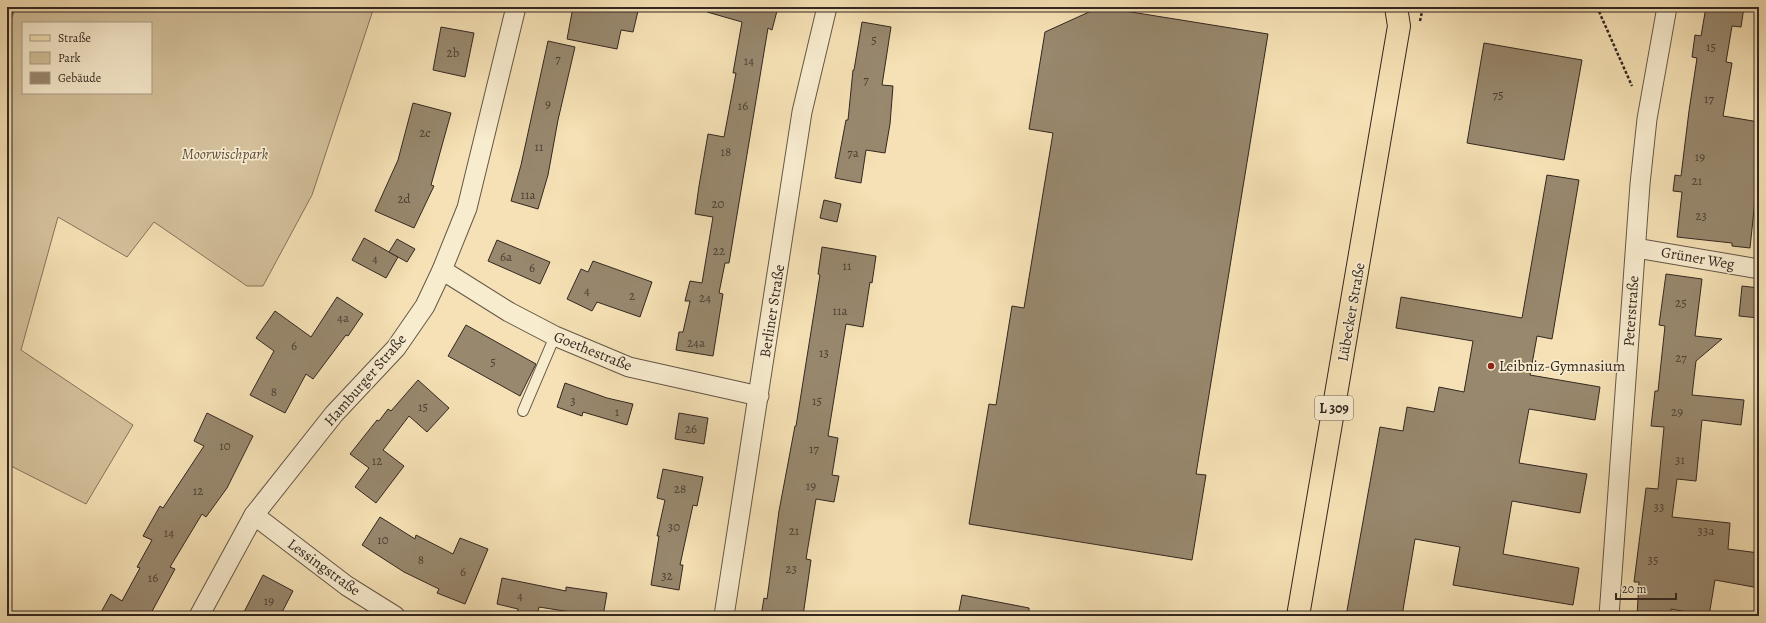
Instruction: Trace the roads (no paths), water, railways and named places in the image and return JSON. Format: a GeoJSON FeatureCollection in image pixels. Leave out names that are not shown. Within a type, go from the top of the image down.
{"type":"FeatureCollection","features":[{"type":"Feature","properties":{"kind":"main road","name":"Lübecker Straße"},"geometry":{"type":"LineString","coordinates":[[1298,616],[1399,26],[1396,7]]}},
{"type":"Feature","properties":{"kind":"street","name":"Hamburger Straße"},"geometry":{"type":"LineString","coordinates":[[199,616],[254,515],[334,414],[396,348],[425,306],[442,270],[467,208],[516,7]]}},
{"type":"Feature","properties":{"kind":"street","name":"Berliner Straße"},"geometry":{"type":"LineString","coordinates":[[724,616],[802,112],[827,7]]}},
{"type":"Feature","properties":{"kind":"street","name":"Peterstraße"},"geometry":{"type":"LineString","coordinates":[[1609,616],[1640,184],[1647,119],[1667,7]]}},
{"type":"Feature","properties":{"kind":"street","name":"Grüner Weg"},"geometry":{"type":"LineString","coordinates":[[1636,248],[1759,269]]}},
{"type":"Feature","properties":{"kind":"street","name":"Goethestraße"},"geometry":{"type":"LineString","coordinates":[[442,270],[509,312],[555,336],[629,367],[759,396]]}},
{"type":"Feature","properties":{"kind":"street","name":"Lessingstraße"},"geometry":{"type":"LineString","coordinates":[[254,515],[347,586],[395,616]]}},
{"type":"Feature","properties":{"kind":"lane"},"geometry":{"type":"LineString","coordinates":[[522,411],[555,336]]}},
{"type":"Feature","properties":{"kind":"waterway"},"geometry":{"type":"LineString","coordinates":[[7,24],[13,7]]}},
{"type":"Feature","properties":{"kind":"place","name":"Leibniz-Gymnasium"},"geometry":{"type":"Point","coordinates":[1491,366]}},
{"type":"Feature","properties":{"kind":"park label","name":"Moorwischpark"},"geometry":{"type":"Point","coordinates":[225,154]}}]}
